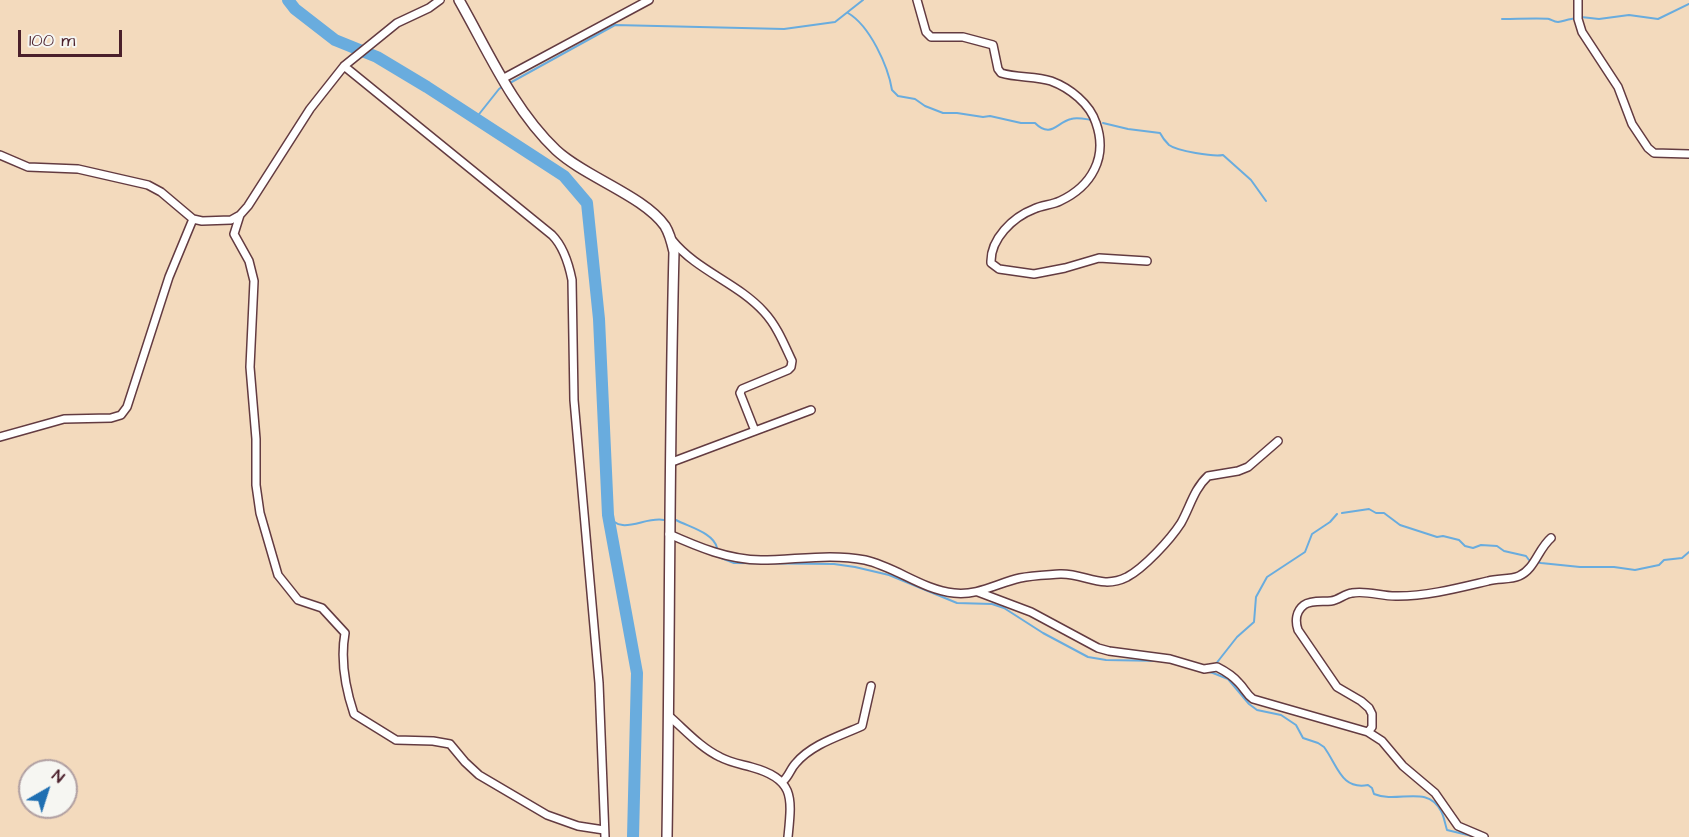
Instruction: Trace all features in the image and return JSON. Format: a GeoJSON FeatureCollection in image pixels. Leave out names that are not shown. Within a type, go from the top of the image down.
{"type":"FeatureCollection","features":[{"type":"Feature","properties":{"kind":"main road"},"geometry":{"type":"LineString","coordinates":[[459,0],[530,120],[557,151],[591,175],[643,206],[665,226],[671,238],[674,252],[669,534],[668,837]]}},
{"type":"Feature","properties":{"kind":"street"},"geometry":{"type":"LineString","coordinates":[[346,64],[552,235],[558,241],[570,271],[574,400],[599,683],[605,833],[547,815],[478,775],[450,744],[396,740],[354,714],[343,674],[342,657],[345,633],[322,608],[298,600],[284,584],[278,575],[260,513],[256,485],[256,439],[250,368],[254,281],[249,261],[234,234],[240,215],[310,109],[346,64],[397,23],[429,8],[440,0]]}},
{"type":"Feature","properties":{"kind":"street"},"geometry":{"type":"LineString","coordinates":[[506,82],[649,0]]}},
{"type":"Feature","properties":{"kind":"street"},"geometry":{"type":"LineString","coordinates":[[917,0],[926,32],[932,37],[963,37],[993,45],[1001,74],[1051,81],[1074,94],[1094,117],[1100,134],[1100,155],[1094,174],[1081,188],[1059,202],[1035,208],[1019,216],[996,242],[991,254],[991,263],[999,269],[1034,274],[1099,258],[1147,261]]}},
{"type":"Feature","properties":{"kind":"street"},"geometry":{"type":"LineString","coordinates":[[1578,0],[1578,19],[1582,32],[1618,87],[1632,124],[1648,148],[1654,153],[1689,154]]}},
{"type":"Feature","properties":{"kind":"street"},"geometry":{"type":"LineString","coordinates":[[0,155],[28,167],[78,169],[148,184],[193,219],[223,221],[240,215]]}},
{"type":"Feature","properties":{"kind":"street"},"geometry":{"type":"LineString","coordinates":[[0,437],[64,419],[111,418],[121,415],[127,406],[137,378],[169,277],[193,219]]}},
{"type":"Feature","properties":{"kind":"street"},"geometry":{"type":"LineString","coordinates":[[671,238],[680,250],[741,292],[765,313],[776,328],[792,361],[788,370],[742,389],[740,393],[755,431]]}},
{"type":"Feature","properties":{"kind":"street"},"geometry":{"type":"LineString","coordinates":[[672,462],[811,410]]}},
{"type":"Feature","properties":{"kind":"street"},"geometry":{"type":"LineString","coordinates":[[669,534],[698,547],[735,557],[760,560],[804,557],[872,562],[949,593],[978,592],[1032,576],[1065,574],[1108,583],[1138,570],[1176,530],[1195,492],[1208,476],[1248,467],[1278,441]]}},
{"type":"Feature","properties":{"kind":"street"},"geometry":{"type":"LineString","coordinates":[[1368,732],[1372,727],[1372,714],[1368,708],[1361,701],[1337,687],[1298,630],[1296,622],[1303,605],[1334,601],[1350,593],[1409,596],[1461,589],[1490,580],[1514,578],[1533,565],[1540,550],[1551,538]]}},
{"type":"Feature","properties":{"kind":"street"},"geometry":{"type":"LineString","coordinates":[[978,592],[1031,612],[1098,648],[1117,653],[1170,659],[1204,669],[1217,667],[1241,684],[1247,695],[1253,699],[1368,732],[1382,741],[1403,766],[1435,793],[1458,826],[1484,837]]}},
{"type":"Feature","properties":{"kind":"street"},"geometry":{"type":"LineString","coordinates":[[782,782],[794,764],[806,754],[862,726],[871,686]]}},
{"type":"Feature","properties":{"kind":"street"},"geometry":{"type":"LineString","coordinates":[[669,716],[715,754],[724,759],[768,772],[782,782],[791,805],[788,837]]}},
{"type":"Feature","properties":{"kind":"waterway"},"geometry":{"type":"LineString","coordinates":[[288,0],[295,9],[335,40],[377,57],[564,176],[587,203],[599,319],[608,515],[637,673],[633,837]]}},
{"type":"Feature","properties":{"kind":"waterway"},"geometry":{"type":"LineString","coordinates":[[508,84],[615,25],[784,29],[835,22],[863,0]]}},
{"type":"Feature","properties":{"kind":"waterway"},"geometry":{"type":"LineString","coordinates":[[1581,17],[1599,19],[1629,15],[1658,19],[1689,4]]}},
{"type":"Feature","properties":{"kind":"waterway"},"geometry":{"type":"LineString","coordinates":[[848,13],[864,27],[871,37],[887,70],[892,90],[898,96],[915,99],[943,113],[990,116],[1021,123],[1035,123],[1045,130],[1050,130],[1073,118],[1092,120]]}},
{"type":"Feature","properties":{"kind":"waterway"},"geometry":{"type":"LineString","coordinates":[[1502,19],[1546,19],[1558,22],[1576,18]]}},
{"type":"Feature","properties":{"kind":"waterway"},"geometry":{"type":"LineString","coordinates":[[476,118],[503,86]]}},
{"type":"Feature","properties":{"kind":"waterway"},"geometry":{"type":"LineString","coordinates":[[1103,123],[1160,133],[1169,145],[1180,149],[1223,155],[1251,180],[1266,201]]}},
{"type":"Feature","properties":{"kind":"waterway"},"geometry":{"type":"LineString","coordinates":[[1342,513],[1369,509],[1376,513],[1384,513],[1400,525],[1437,537],[1443,536],[1459,540],[1465,546],[1473,548],[1481,545],[1497,546],[1504,551],[1526,556],[1529,560],[1541,563],[1635,570],[1659,565],[1664,560],[1682,558],[1689,552]]}},
{"type":"Feature","properties":{"kind":"waterway"},"geometry":{"type":"LineString","coordinates":[[1215,665],[1237,637],[1254,622],[1256,597],[1267,577],[1305,552],[1312,534],[1330,522],[1337,514]]}},
{"type":"Feature","properties":{"kind":"waterway"},"geometry":{"type":"LineString","coordinates":[[608,515],[613,521],[626,525],[664,520]]}},
{"type":"Feature","properties":{"kind":"waterway"},"geometry":{"type":"LineString","coordinates":[[676,520],[706,534],[717,548]]}},
{"type":"Feature","properties":{"kind":"waterway"},"geometry":{"type":"LineString","coordinates":[[716,556],[734,563],[834,564],[889,575],[957,603],[992,604],[1004,608],[1043,633],[1088,657],[1106,660],[1163,661],[1213,673],[1228,679],[1257,710],[1281,715],[1296,725],[1303,738],[1324,747],[1341,775],[1352,784],[1368,785],[1374,794],[1383,796],[1428,798],[1441,811],[1447,830],[1476,837]]}}]}
